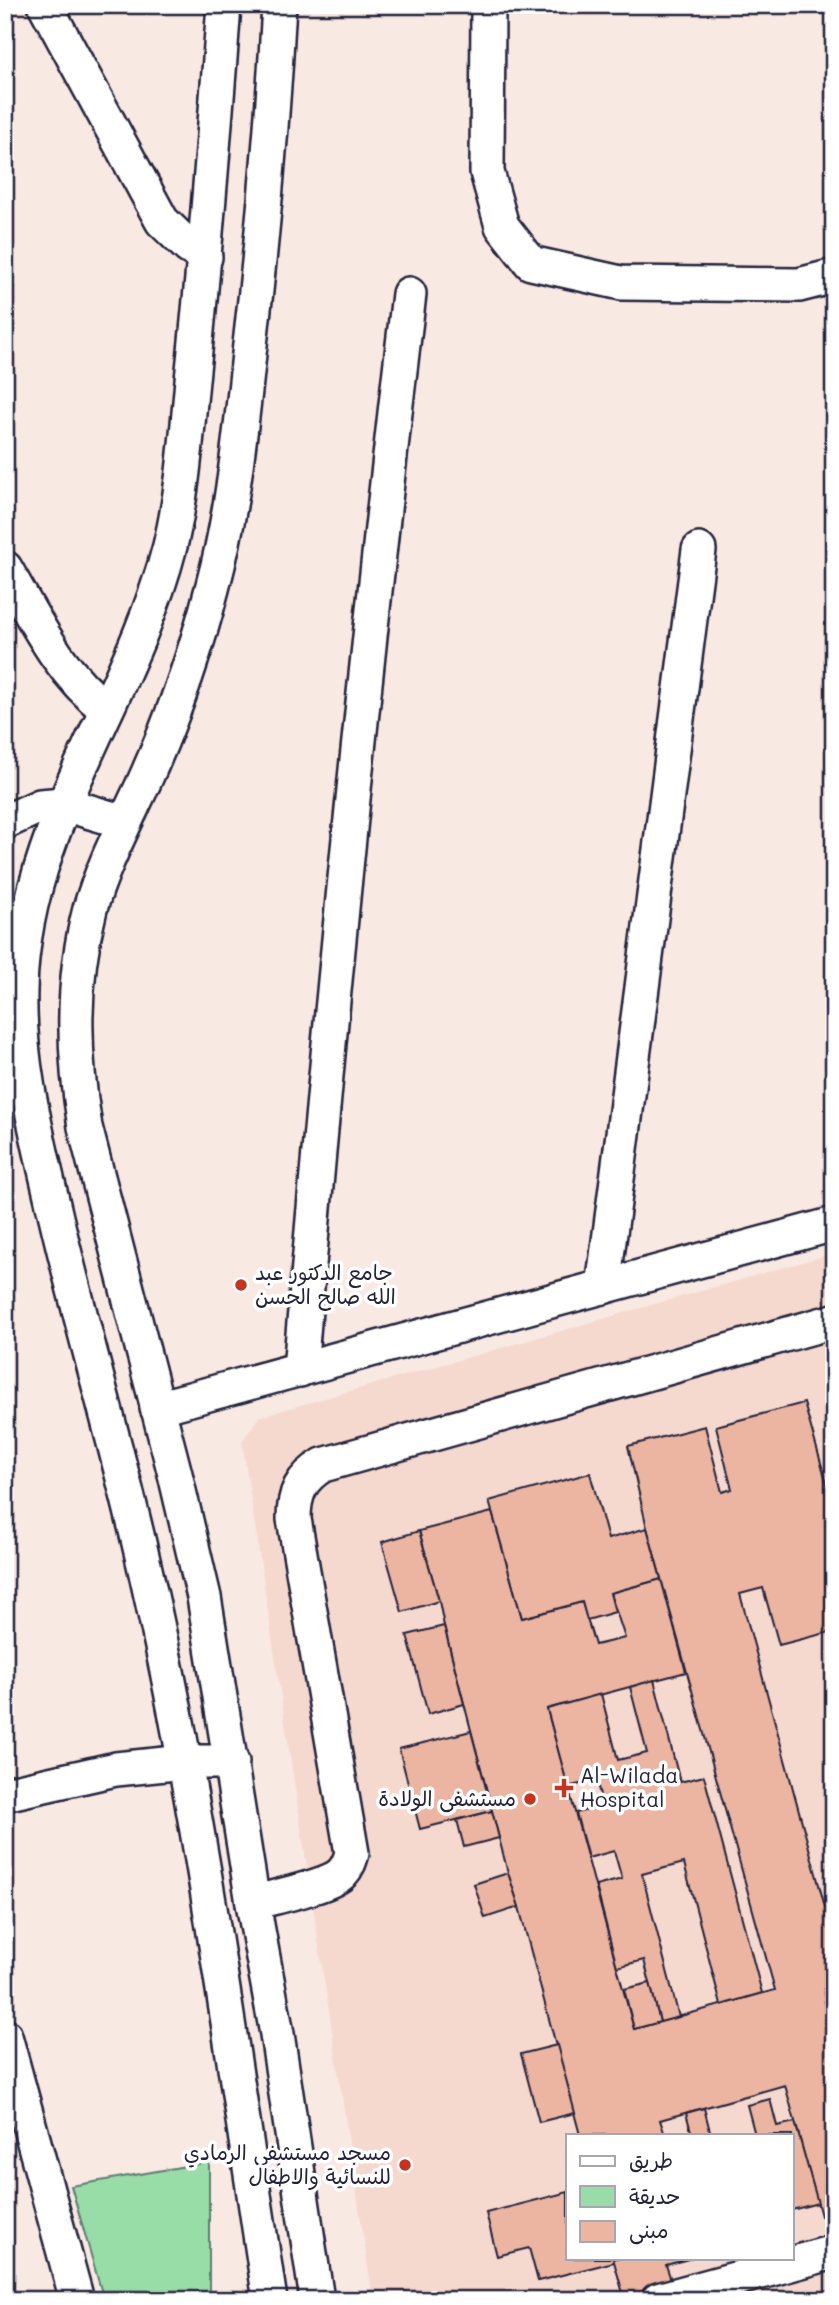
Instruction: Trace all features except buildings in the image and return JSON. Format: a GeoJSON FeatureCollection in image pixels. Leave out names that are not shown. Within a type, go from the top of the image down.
{"type":"FeatureCollection","features":[{"type":"Feature","properties":{"kind":"street"},"geometry":{"type":"LineString","coordinates":[[45,5],[162,220],[189,247],[205,257]]}},
{"type":"Feature","properties":{"kind":"street"},"geometry":{"type":"LineString","coordinates":[[224,5],[205,257],[180,499],[171,543],[144,628],[48,844],[35,889],[22,959],[20,1026],[25,1068],[69,1276],[147,1578],[185,1762],[270,2300]]}},
{"type":"Feature","properties":{"kind":"street"},"geometry":{"type":"LineString","coordinates":[[279,5],[260,258],[230,510],[214,584],[192,657],[167,728],[102,872],[90,910],[76,987],[75,1034],[85,1127],[204,1597],[277,2034],[317,2300]]}},
{"type":"Feature","properties":{"kind":"street"},"geometry":{"type":"LineString","coordinates":[[488,5],[486,172],[502,226],[531,263],[621,283],[799,285],[834,276]]}},
{"type":"Feature","properties":{"kind":"street"},"geometry":{"type":"LineString","coordinates":[[300,1370],[346,846],[409,294]]}},
{"type":"Feature","properties":{"kind":"street"},"geometry":{"type":"LineString","coordinates":[[603,1287],[699,550]]}},
{"type":"Feature","properties":{"kind":"street"},"geometry":{"type":"LineString","coordinates":[[5,568],[60,662],[89,695],[106,709]]}},
{"type":"Feature","properties":{"kind":"street"},"geometry":{"type":"LineString","coordinates":[[5,822],[40,806],[64,804],[124,822]]}},
{"type":"Feature","properties":{"kind":"street"},"geometry":{"type":"LineString","coordinates":[[157,1408],[834,1224]]}},
{"type":"Feature","properties":{"kind":"street"},"geometry":{"type":"LineString","coordinates":[[253,1903],[341,1875],[352,1853],[294,1519],[294,1504],[299,1486],[311,1473],[323,1465],[834,1321]]}},
{"type":"Feature","properties":{"kind":"street"},"geometry":{"type":"LineString","coordinates":[[5,1794],[116,1769],[185,1762],[232,1762]]}},
{"type":"Feature","properties":{"kind":"street"},"geometry":{"type":"LineString","coordinates":[[5,2036],[77,2300]]}},
{"type":"Feature","properties":{"kind":"street"},"geometry":{"type":"LineString","coordinates":[[658,2300],[834,2252]]}},
{"type":"Feature","properties":{"kind":"shaded area","name":"Al-Wilada Hospital"},"geometry":{"type":"Polygon","coordinates":[[[834,1253],[834,2300],[373,2300],[242,1441],[259,1417],[834,1253]]]}},
{"type":"Feature","properties":{"kind":"green space"},"geometry":{"type":"Polygon","coordinates":[[[209,2162],[209,2300],[104,2300],[71,2186],[209,2162]]]}},
{"type":"Feature","properties":{"kind":"place","name":"جامع الدكتور عبد الله صالح الحسن"},"geometry":{"type":"Point","coordinates":[241,1285]}},
{"type":"Feature","properties":{"kind":"place","name":"Al-Wilada Hospital"},"geometry":{"type":"Point","coordinates":[564,1788]}},
{"type":"Feature","properties":{"kind":"place","name":"مستشفى الولادة"},"geometry":{"type":"Point","coordinates":[530,1799]}},
{"type":"Feature","properties":{"kind":"place","name":"مسجد مستشفى الرمادي للنسائية والاطفال"},"geometry":{"type":"Point","coordinates":[405,2165]}}]}
